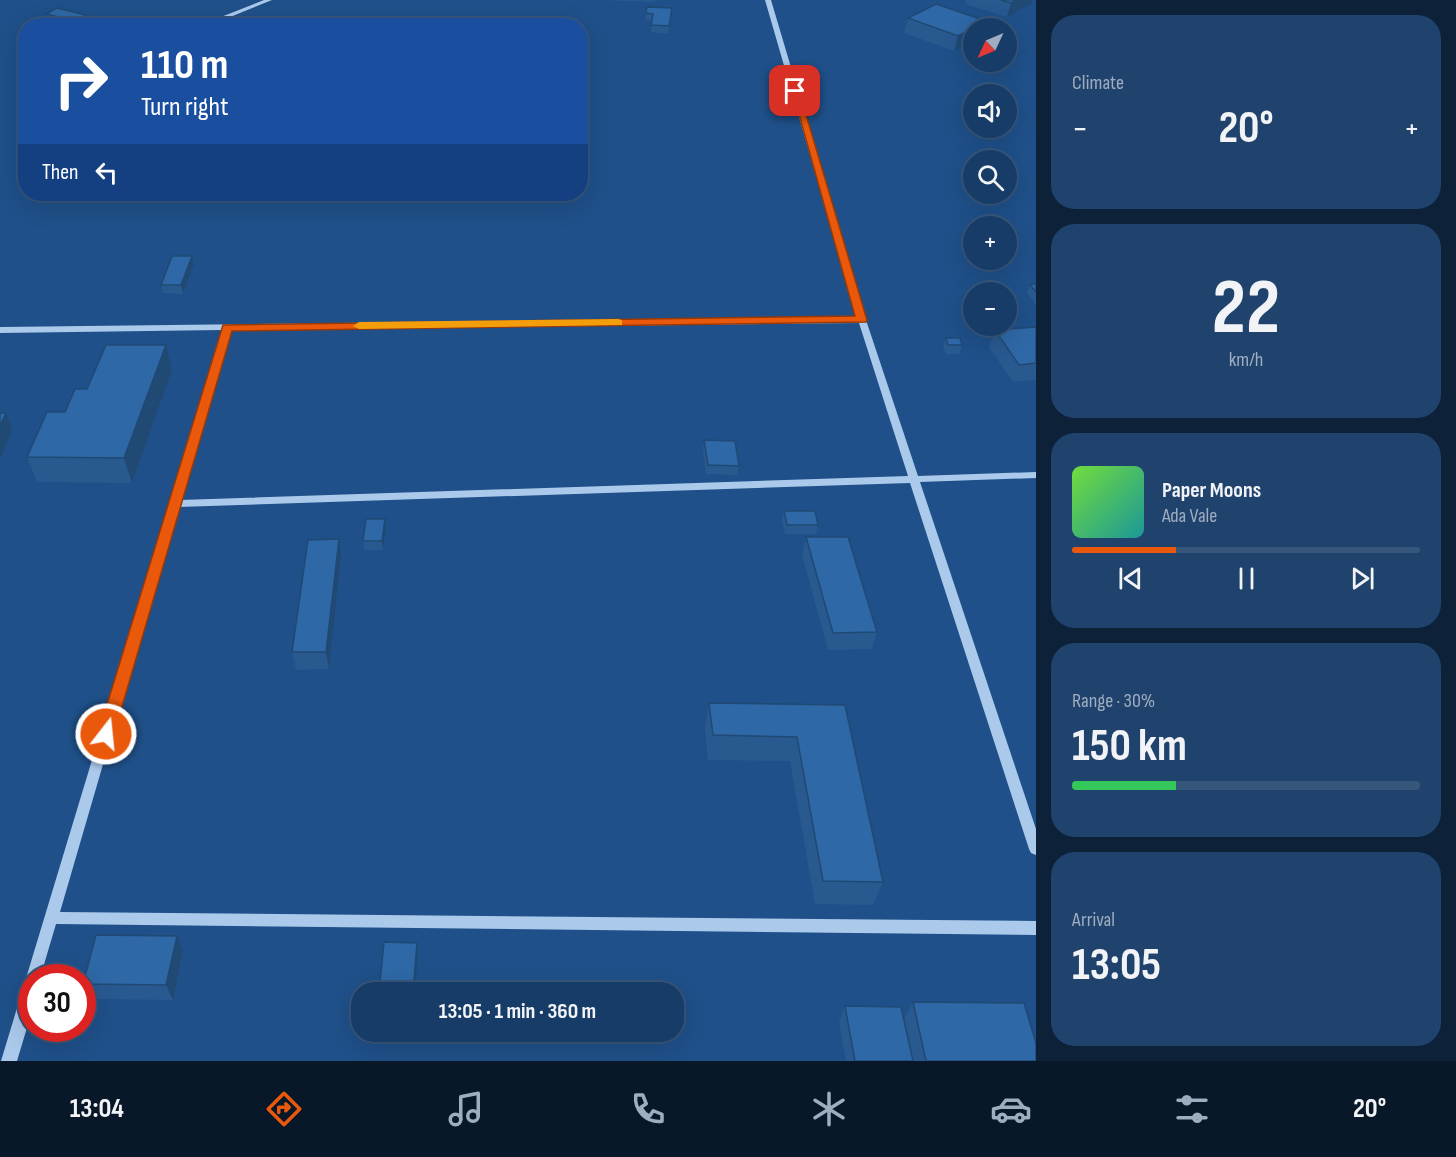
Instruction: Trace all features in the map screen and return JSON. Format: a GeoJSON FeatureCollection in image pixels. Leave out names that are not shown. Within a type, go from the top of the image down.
{"type":"FeatureCollection","features":[{"type":"Feature","properties":{"kind":"street"},"geometry":{"type":"LineString","coordinates":[[222,18],[269,0]]}},
{"type":"Feature","properties":{"kind":"street"},"geometry":{"type":"LineString","coordinates":[[768,0],[862,320],[1036,849]]}},
{"type":"Feature","properties":{"kind":"street"},"geometry":{"type":"LineString","coordinates":[[0,330],[862,320]]}},
{"type":"Feature","properties":{"kind":"street"},"geometry":{"type":"LineString","coordinates":[[37,964],[227,327]]}},
{"type":"Feature","properties":{"kind":"street"},"geometry":{"type":"LineString","coordinates":[[174,504],[1036,475]]}},
{"type":"Feature","properties":{"kind":"street"},"geometry":{"type":"LineString","coordinates":[[51,918],[1036,928]]}},
{"type":"Feature","properties":{"kind":"street"},"geometry":{"type":"LineString","coordinates":[[9,1061],[18,1031]]}},
{"type":"Feature","properties":{"kind":"building"},"geometry":{"type":"Polygon","coordinates":[[[1001,0],[1017,0],[1011,3],[1001,0]]]}},
{"type":"Feature","properties":{"kind":"building"},"geometry":{"type":"Polygon","coordinates":[[[936,4],[977,18],[963,18],[963,33],[958,36],[908,18],[936,4]]]}},
{"type":"Feature","properties":{"kind":"building"},"geometry":{"type":"Polygon","coordinates":[[[647,7],[672,8],[669,26],[651,25],[653,14],[646,13],[647,7]]]}},
{"type":"Feature","properties":{"kind":"building"},"geometry":{"type":"Polygon","coordinates":[[[57,8],[86,15],[80,18],[63,18],[46,14],[57,8]]]}},
{"type":"Feature","properties":{"kind":"building"},"geometry":{"type":"Polygon","coordinates":[[[172,256],[192,256],[181,285],[161,285],[172,256]]]}},
{"type":"Feature","properties":{"kind":"building"},"geometry":{"type":"Polygon","coordinates":[[[1036,284],[1036,292],[1030,285],[1036,284]]]}},
{"type":"Feature","properties":{"kind":"building"},"geometry":{"type":"Polygon","coordinates":[[[1036,327],[1036,363],[1019,365],[999,336],[1017,336],[1017,328],[1036,327]]]}},
{"type":"Feature","properties":{"kind":"building"},"geometry":{"type":"Polygon","coordinates":[[[946,338],[960,338],[962,345],[948,345],[946,338]]]}},
{"type":"Feature","properties":{"kind":"building"},"geometry":{"type":"Polygon","coordinates":[[[106,345],[166,345],[124,458],[27,457],[47,412],[65,412],[75,389],[87,389],[106,345]]]}},
{"type":"Feature","properties":{"kind":"building"},"geometry":{"type":"Polygon","coordinates":[[[0,413],[6,413],[0,426],[0,413]]]}},
{"type":"Feature","properties":{"kind":"building"},"geometry":{"type":"Polygon","coordinates":[[[704,440],[735,441],[739,466],[708,465],[704,440]]]}},
{"type":"Feature","properties":{"kind":"building"},"geometry":{"type":"Polygon","coordinates":[[[784,511],[815,511],[818,525],[787,525],[784,511]]]}},
{"type":"Feature","properties":{"kind":"building"},"geometry":{"type":"Polygon","coordinates":[[[366,519],[385,519],[382,541],[363,541],[366,519]]]}},
{"type":"Feature","properties":{"kind":"building"},"geometry":{"type":"Polygon","coordinates":[[[806,537],[848,537],[877,632],[833,633],[806,537]]]}},
{"type":"Feature","properties":{"kind":"building"},"geometry":{"type":"Polygon","coordinates":[[[339,539],[326,652],[292,652],[308,540],[339,539]]]}},
{"type":"Feature","properties":{"kind":"building"},"geometry":{"type":"Polygon","coordinates":[[[709,703],[845,705],[883,882],[823,881],[797,737],[713,735],[709,703]]]}},
{"type":"Feature","properties":{"kind":"building"},"geometry":{"type":"Polygon","coordinates":[[[96,935],[177,936],[166,985],[96,984],[96,964],[88,964],[96,935]]]}},
{"type":"Feature","properties":{"kind":"building"},"geometry":{"type":"Polygon","coordinates":[[[384,942],[417,943],[414,982],[380,982],[384,942]]]}},
{"type":"Feature","properties":{"kind":"building"},"geometry":{"type":"Polygon","coordinates":[[[913,1002],[1024,1003],[1036,1043],[1036,1061],[926,1061],[913,1002]]]}},
{"type":"Feature","properties":{"kind":"building"},"geometry":{"type":"Polygon","coordinates":[[[845,1006],[901,1007],[913,1061],[855,1061],[845,1006]]]}},
{"type":"Feature","properties":{"kind":"slow traffic"},"geometry":{"type":"LineString","coordinates":[[359,326],[618,323]]}},
{"type":"Feature","properties":{"kind":"route"},"geometry":{"type":"LineString","coordinates":[[106,734],[227,327],[862,320],[795,91]]}}]}
